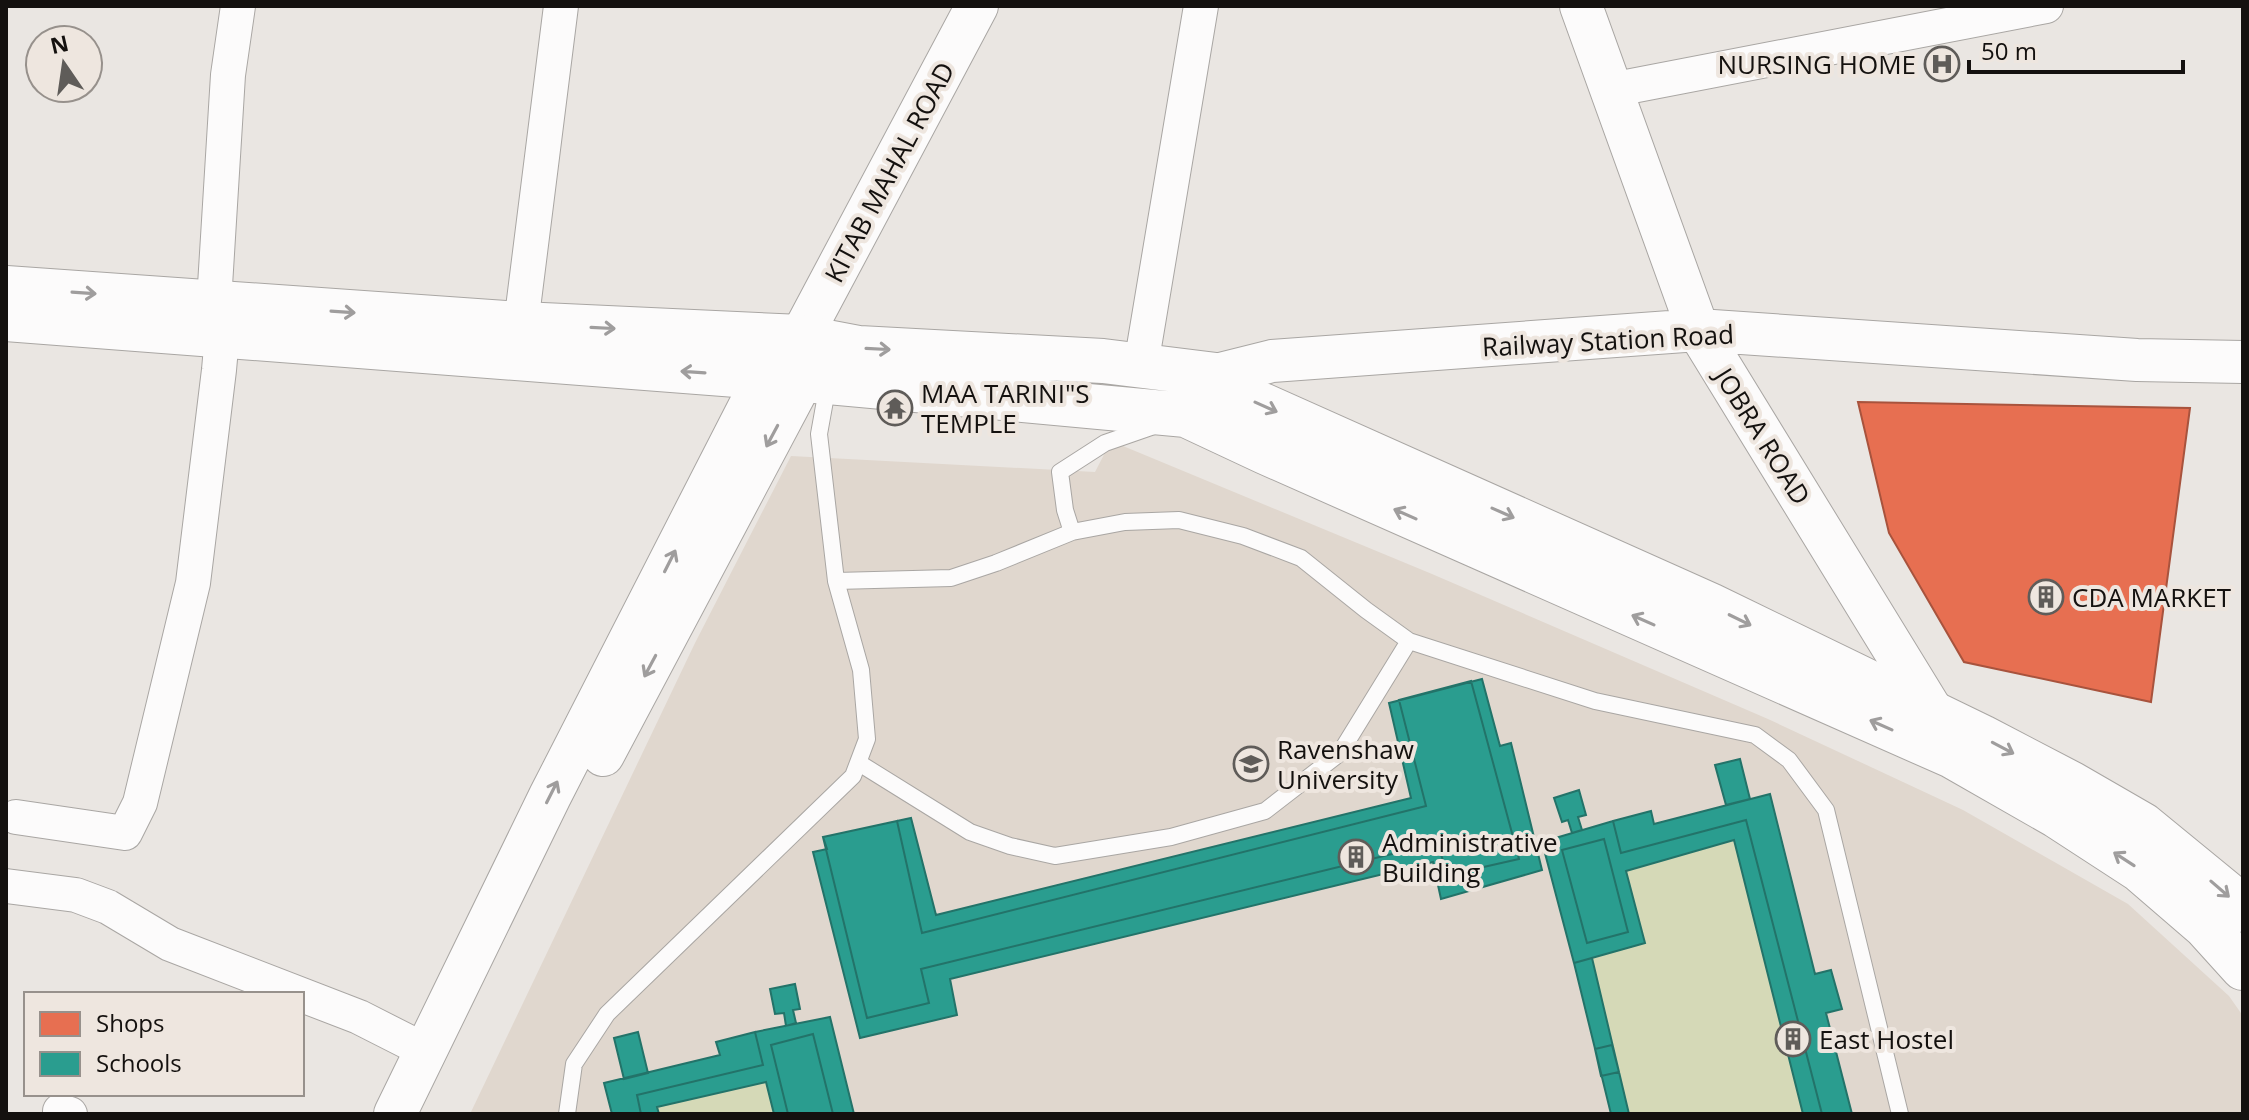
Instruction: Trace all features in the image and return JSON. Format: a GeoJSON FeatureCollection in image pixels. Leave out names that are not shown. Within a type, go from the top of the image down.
{"type":"FeatureCollection","features":[{"type":"Feature","properties":{"kind":"main road"},"geometry":{"type":"LineString","coordinates":[[6,288],[218,319],[798,380],[1186,415],[1952,756],[2057,816],[2140,870],[2205,926],[2243,968]]}},
{"type":"Feature","properties":{"kind":"main road"},"geometry":{"type":"LineString","coordinates":[[6,319],[521,324],[801,337],[859,348],[1141,365],[1216,375],[1231,391],[1710,605],[2072,784],[2143,825],[2243,910]]}},
{"type":"Feature","properties":{"kind":"main road"},"geometry":{"type":"LineString","coordinates":[[1933,713],[1952,756]]}},
{"type":"Feature","properties":{"kind":"street"},"geometry":{"type":"LineString","coordinates":[[16,817],[125,833],[140,803],[193,583],[219,370],[218,319],[228,75],[238,6]]}},
{"type":"Feature","properties":{"kind":"street"},"geometry":{"type":"LineString","coordinates":[[521,324],[561,6]]}},
{"type":"Feature","properties":{"kind":"street","name":"KITAB MAHAL ROAD"},"geometry":{"type":"LineString","coordinates":[[798,380],[801,337],[977,6]]}},
{"type":"Feature","properties":{"kind":"street"},"geometry":{"type":"LineString","coordinates":[[1141,365],[1201,6]]}},
{"type":"Feature","properties":{"kind":"street","name":"JOBRA ROAD"},"geometry":{"type":"LineString","coordinates":[[1581,6],[1698,330],[1933,713]]}},
{"type":"Feature","properties":{"kind":"street"},"geometry":{"type":"LineString","coordinates":[[1611,90],[1995,11],[2046,6]]}},
{"type":"Feature","properties":{"kind":"street","name":"Railway Station Road"},"geometry":{"type":"LineString","coordinates":[[1216,375],[1272,361],[1698,330],[2137,360],[2243,362]]}},
{"type":"Feature","properties":{"kind":"street"},"geometry":{"type":"LineString","coordinates":[[1186,415],[1216,375]]}},
{"type":"Feature","properties":{"kind":"street"},"geometry":{"type":"LineString","coordinates":[[395,1114],[550,796],[798,380]]}},
{"type":"Feature","properties":{"kind":"street"},"geometry":{"type":"LineString","coordinates":[[416,1114],[798,380]]}},
{"type":"Feature","properties":{"kind":"street"},"geometry":{"type":"LineString","coordinates":[[6,886],[76,895],[108,907],[170,944],[294,992]]}},
{"type":"Feature","properties":{"kind":"street"},"geometry":{"type":"LineString","coordinates":[[304,996],[359,1017],[426,1051]]}},
{"type":"Feature","properties":{"kind":"lane"},"geometry":{"type":"LineString","coordinates":[[567,1114],[574,1064],[607,1014],[853,776],[867,739],[861,670],[836,581],[819,434],[798,380]]}},
{"type":"Feature","properties":{"kind":"lane"},"geometry":{"type":"LineString","coordinates":[[1072,532],[1065,510],[1060,472],[1105,443],[1186,415]]}},
{"type":"Feature","properties":{"kind":"lane"},"geometry":{"type":"LineString","coordinates":[[836,581],[951,578],[1072,532],[1125,522],[1179,520],[1243,536],[1301,558],[1409,641],[1595,701],[1755,735],[1789,760],[1826,810],[1900,1114]]}},
{"type":"Feature","properties":{"kind":"lane"},"geometry":{"type":"LineString","coordinates":[[859,763],[970,832],[1010,846],[1055,856],[1171,837],[1265,811],[1340,753],[1409,641]]}},
{"type":"Feature","properties":{"kind":"shaded area","name":"Ravenshaw University"},"geometry":{"type":"Polygon","coordinates":[[[1111,441],[1432,574],[1768,719],[1963,810],[2128,904],[2229,996],[2243,1016],[2243,1114],[470,1114],[695,643],[791,456],[1095,472],[1111,441]]]}},
{"type":"Feature","properties":{"kind":"green space"},"geometry":{"type":"Polygon","coordinates":[[[1734,840],[1803,1114],[1629,1114],[1592,958],[1645,943],[1626,871],[1734,840]]]}},
{"type":"Feature","properties":{"kind":"green space"},"geometry":{"type":"Polygon","coordinates":[[[766,1082],[774,1114],[659,1114],[657,1107],[766,1082]]]}},
{"type":"Feature","properties":{"kind":"building: Shops","name":"CDA MARKET"},"geometry":{"type":"Polygon","coordinates":[[[1858,402],[2190,408],[2151,702],[1964,662],[1889,533],[1858,402]]]}},
{"type":"Feature","properties":{"kind":"building: Schools","name":"Administrative Building"},"geometry":{"type":"Polygon","coordinates":[[[1482,679],[1500,746],[1511,743],[1542,870],[1441,899],[1433,862],[950,979],[957,1015],[860,1038],[813,852],[827,849],[823,837],[911,818],[936,915],[1411,798],[1389,703],[1482,679]]]}},
{"type":"Feature","properties":{"kind":"building: Schools","name":"Administrative Building"},"geometry":{"type":"Polygon","coordinates":[[[1471,681],[1519,859],[1448,875],[1437,843],[921,969],[929,1003],[867,1018],[823,837],[897,821],[922,933],[1426,806],[1399,700],[1471,681]]]}},
{"type":"Feature","properties":{"kind":"building: Schools"},"geometry":{"type":"Polygon","coordinates":[[[1740,759],[1750,799],[1726,805],[1715,765],[1740,759]]]}},
{"type":"Feature","properties":{"kind":"building: Schools"},"geometry":{"type":"Polygon","coordinates":[[[1579,790],[1586,815],[1578,817],[1582,830],[1572,833],[1568,820],[1562,822],[1554,798],[1579,790]]]}},
{"type":"Feature","properties":{"kind":"building: Schools","name":"East Hostel"},"geometry":{"type":"Polygon","coordinates":[[[1770,794],[1815,974],[1831,970],[1842,1009],[1826,1013],[1852,1114],[1822,1114],[1746,820],[1621,853],[1613,821],[1651,811],[1654,824],[1770,794]]]}},
{"type":"Feature","properties":{"kind":"building: Schools","name":"East Hostel"},"geometry":{"type":"Polygon","coordinates":[[[1746,820],[1822,1114],[1803,1114],[1734,840],[1626,871],[1645,943],[1574,963],[1542,842],[1613,821],[1621,853],[1746,820]]]}},
{"type":"Feature","properties":{"kind":"building: Schools"},"geometry":{"type":"Polygon","coordinates":[[[1604,839],[1628,932],[1587,943],[1562,850],[1604,839]]]}},
{"type":"Feature","properties":{"kind":"building: Schools"},"geometry":{"type":"Polygon","coordinates":[[[1592,958],[1629,1114],[1611,1114],[1574,963],[1592,958]]]}},
{"type":"Feature","properties":{"kind":"building: Schools"},"geometry":{"type":"Polygon","coordinates":[[[795,984],[800,1009],[793,1010],[796,1023],[786,1026],[784,1013],[775,1014],[770,989],[795,984]]]}},
{"type":"Feature","properties":{"kind":"building: Schools"},"geometry":{"type":"Polygon","coordinates":[[[830,1017],[854,1114],[774,1114],[766,1082],[657,1107],[659,1114],[641,1114],[637,1095],[763,1065],[755,1032],[830,1017]]]}},
{"type":"Feature","properties":{"kind":"building: Schools"},"geometry":{"type":"Polygon","coordinates":[[[638,1032],[648,1073],[624,1079],[614,1038],[638,1032]]]}},
{"type":"Feature","properties":{"kind":"building: Schools"},"geometry":{"type":"Polygon","coordinates":[[[755,1032],[763,1065],[637,1095],[641,1114],[612,1114],[604,1083],[720,1055],[716,1042],[755,1032]]]}},
{"type":"Feature","properties":{"kind":"building: Schools"},"geometry":{"type":"Polygon","coordinates":[[[813,1034],[833,1114],[788,1114],[771,1045],[813,1034]]]}},
{"type":"Feature","properties":{"kind":"building: Schools"},"geometry":{"type":"Polygon","coordinates":[[[1612,1045],[1619,1072],[1601,1076],[1595,1049],[1612,1045]]]}},
{"type":"Feature","properties":{"kind":"place","name":"NURSING HOME"},"geometry":{"type":"Point","coordinates":[1942,64]}},
{"type":"Feature","properties":{"kind":"place","name":"MAA TARINI\"S TEMPLE"},"geometry":{"type":"Point","coordinates":[895,408]}},
{"type":"Feature","properties":{"kind":"place","name":"CDA MARKET"},"geometry":{"type":"Point","coordinates":[2046,597]}},
{"type":"Feature","properties":{"kind":"place","name":"Ravenshaw University"},"geometry":{"type":"Point","coordinates":[1251,764]}},
{"type":"Feature","properties":{"kind":"place","name":"Administrative Building"},"geometry":{"type":"Point","coordinates":[1356,857]}},
{"type":"Feature","properties":{"kind":"place","name":"East Hostel"},"geometry":{"type":"Point","coordinates":[1793,1039]}}]}
